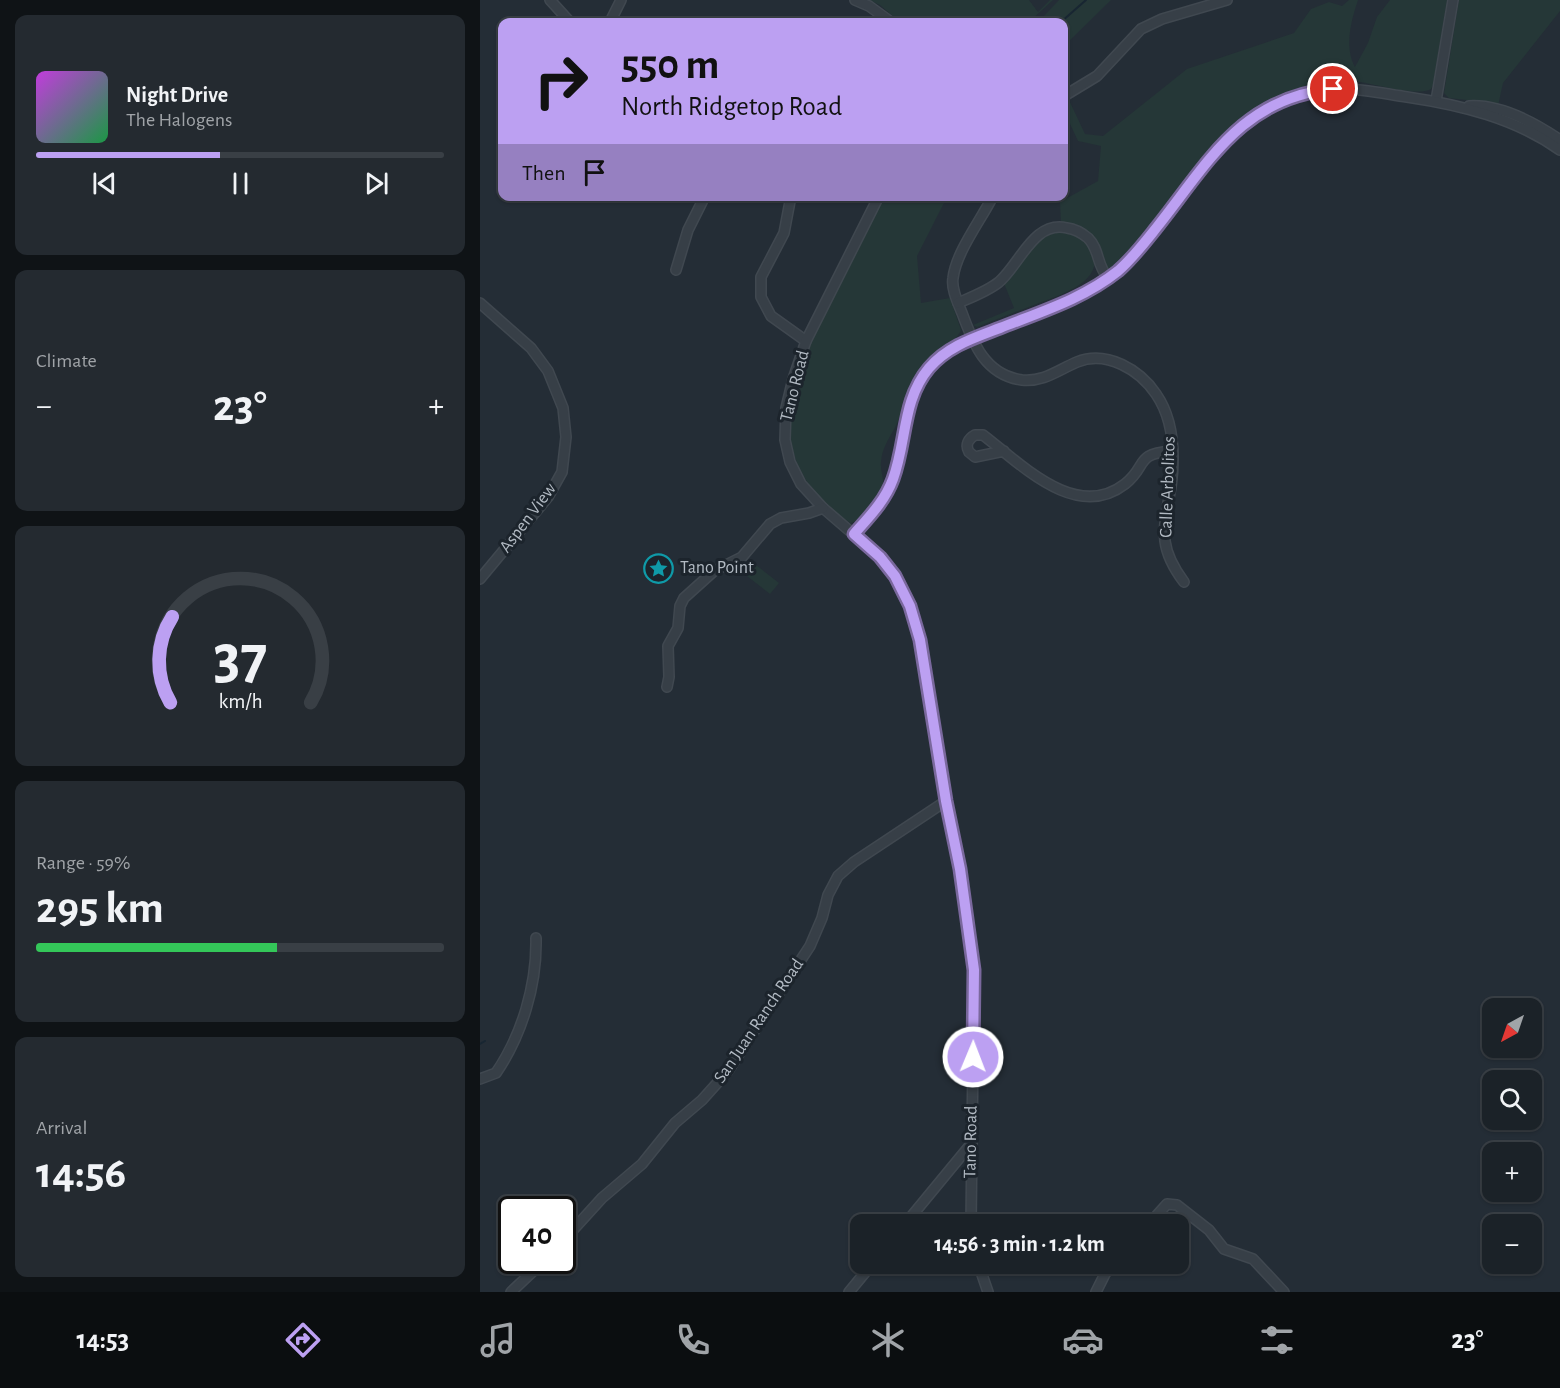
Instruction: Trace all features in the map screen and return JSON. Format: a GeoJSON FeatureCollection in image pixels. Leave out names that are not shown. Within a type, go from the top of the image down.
{"type":"FeatureCollection","features":[{"type":"Feature","properties":{"kind":"street"},"geometry":{"type":"LineString","coordinates":[[550,0],[566,18]]}},
{"type":"Feature","properties":{"kind":"street"},"geometry":{"type":"LineString","coordinates":[[612,18],[621,0]]}},
{"type":"Feature","properties":{"kind":"street"},"geometry":{"type":"LineString","coordinates":[[855,0],[869,6],[886,18]]}},
{"type":"Feature","properties":{"kind":"street"},"geometry":{"type":"LineString","coordinates":[[1068,94],[1097,76],[1141,29],[1162,19],[1227,0]]}},
{"type":"Feature","properties":{"kind":"street"},"geometry":{"type":"LineString","coordinates":[[1436,101],[1453,0]]}},
{"type":"Feature","properties":{"kind":"street"},"geometry":{"type":"LineString","coordinates":[[854,534],[878,506],[890,486],[898,462],[907,410],[918,383],[930,366],[943,355],[972,339],[1072,299],[1108,278],[1139,249],[1220,146],[1240,126],[1261,111],[1298,95],[1333,89],[1360,90],[1464,107],[1521,127],[1560,150]]}},
{"type":"Feature","properties":{"kind":"street"},"geometry":{"type":"LineString","coordinates":[[1464,107],[1482,106],[1506,112],[1532,123],[1560,140]]}},
{"type":"Feature","properties":{"kind":"street"},"geometry":{"type":"LineString","coordinates":[[676,270],[688,230],[702,201]]}},
{"type":"Feature","properties":{"kind":"street"},"geometry":{"type":"LineString","coordinates":[[790,201],[784,233],[761,277],[761,297],[771,316],[806,341]]}},
{"type":"Feature","properties":{"kind":"street","name":"Tano Road"},"geometry":{"type":"LineString","coordinates":[[876,201],[806,341],[786,408],[785,440],[790,462],[801,484],[823,508],[880,557],[891,570],[906,597],[915,620],[960,869],[974,970],[971,1214]]}},
{"type":"Feature","properties":{"kind":"street","name":"Calle Arbolitos"},"geometry":{"type":"LineString","coordinates":[[990,201],[958,260],[953,278],[958,303],[979,354],[993,368],[1007,376],[1023,380],[1047,377],[1087,359],[1107,360],[1125,366],[1149,385],[1162,404],[1169,423],[1172,471],[1165,538],[1171,561],[1184,582]]}},
{"type":"Feature","properties":{"kind":"street"},"geometry":{"type":"LineString","coordinates":[[958,303],[995,285],[1038,236],[1054,227],[1071,228],[1089,239],[1096,249],[1101,270],[1108,278]]}},
{"type":"Feature","properties":{"kind":"street","name":"Aspen View"},"geometry":{"type":"LineString","coordinates":[[480,303],[535,353],[556,386],[563,408],[566,473],[480,579]]}},
{"type":"Feature","properties":{"kind":"street"},"geometry":{"type":"LineString","coordinates":[[1004,451],[1050,484],[1068,494],[1083,496],[1113,491],[1129,480],[1148,455],[1171,451]]}},
{"type":"Feature","properties":{"kind":"street"},"geometry":{"type":"LineString","coordinates":[[668,687],[668,646],[678,628],[680,606],[684,598],[714,571],[742,557],[770,524],[781,518],[823,508]]}},
{"type":"Feature","properties":{"kind":"street","name":"San Juan Ranch Road"},"geometry":{"type":"LineString","coordinates":[[576,1227],[602,1198],[642,1164],[675,1123],[702,1100],[728,1071],[810,946],[822,918],[828,895],[838,876],[854,862],[946,801]]}},
{"type":"Feature","properties":{"kind":"street"},"geometry":{"type":"LineString","coordinates":[[480,1079],[496,1073],[516,1036],[532,982],[536,938]]}},
{"type":"Feature","properties":{"kind":"street"},"geometry":{"type":"LineString","coordinates":[[913,1214],[970,1144]]}},
{"type":"Feature","properties":{"kind":"street"},"geometry":{"type":"LineString","coordinates":[[1158,1214],[1167,1204],[1177,1205],[1189,1214]]}},
{"type":"Feature","properties":{"kind":"street"},"geometry":{"type":"LineString","coordinates":[[1189,1214],[1209,1230],[1224,1249],[1253,1259],[1284,1292]]}},
{"type":"Feature","properties":{"kind":"street"},"geometry":{"type":"LineString","coordinates":[[511,1292],[530,1274]]}},
{"type":"Feature","properties":{"kind":"street"},"geometry":{"type":"LineString","coordinates":[[849,1292],[864,1274]]}},
{"type":"Feature","properties":{"kind":"street"},"geometry":{"type":"LineString","coordinates":[[982,1274],[988,1292]]}},
{"type":"Feature","properties":{"kind":"street"},"geometry":{"type":"LineString","coordinates":[[1096,1292],[1105,1274]]}},
{"type":"Feature","properties":{"kind":"shaded area"},"geometry":{"type":"Polygon","coordinates":[[[869,0],[1029,0],[1038,12],[1050,0],[1053,0],[1033,18],[895,18],[880,5],[869,0]]]}},
{"type":"Feature","properties":{"kind":"shaded area"},"geometry":{"type":"Polygon","coordinates":[[[1059,0],[1111,0],[1068,42],[1068,18],[1041,18],[1059,0]]]}},
{"type":"Feature","properties":{"kind":"shaded area"},"geometry":{"type":"Polygon","coordinates":[[[1349,0],[1358,0],[1349,43],[1355,67],[1368,43],[1377,17],[1390,0],[1447,0],[1431,89],[1416,92],[1359,82],[1334,82],[1292,91],[1262,104],[1237,122],[1214,144],[1135,246],[1113,268],[1107,268],[1104,265],[1083,231],[1070,224],[1061,223],[1060,202],[1068,201],[1068,198],[1098,181],[1101,146],[1078,141],[1068,120],[1068,98],[1085,134],[1103,136],[1187,69],[1294,33],[1311,9],[1329,2],[1342,6],[1349,0]]]}},
{"type":"Feature","properties":{"kind":"shaded area"},"geometry":{"type":"Polygon","coordinates":[[[1459,0],[1560,0],[1560,11],[1503,83],[1498,106],[1449,98],[1444,93],[1459,0]]]}},
{"type":"Feature","properties":{"kind":"shaded area"},"geometry":{"type":"Polygon","coordinates":[[[883,201],[945,201],[917,256],[921,303],[950,298],[961,330],[959,335],[925,363],[917,374],[899,419],[883,450],[881,465],[883,490],[860,519],[851,523],[829,507],[810,487],[797,463],[790,436],[791,409],[798,379],[809,347],[839,281],[883,201]]]}},
{"type":"Feature","properties":{"kind":"shaded area"},"geometry":{"type":"Polygon","coordinates":[[[1067,232],[1082,238],[1092,251],[1095,262],[1086,280],[1054,298],[977,327],[973,325],[1014,308],[1003,281],[1023,255],[1038,241],[1046,236],[1067,232]]]}},
{"type":"Feature","properties":{"kind":"shaded area"},"geometry":{"type":"Polygon","coordinates":[[[756,565],[779,583],[770,594],[747,576],[756,565]]]}},
{"type":"Feature","properties":{"kind":"waterway"},"geometry":{"type":"LineString","coordinates":[[1066,18],[1086,0]]}},
{"type":"Feature","properties":{"kind":"waterway"},"geometry":{"type":"LineString","coordinates":[[480,1044],[485,1041]]}},
{"type":"Feature","properties":{"kind":"place","name":"Tano Point"},"geometry":{"type":"Point","coordinates":[659,568]}},
{"type":"Feature","properties":{"kind":"route"},"geometry":{"type":"LineString","coordinates":[[973,1057],[974,970],[960,869],[946,801],[920,640],[910,606],[895,576],[880,557],[854,534],[878,506],[890,486],[898,462],[909,403],[918,383],[935,361],[960,344],[1062,304],[1103,282],[1121,268],[1139,249],[1220,146],[1240,126],[1261,111],[1286,99],[1309,92],[1333,89]]}}]}
